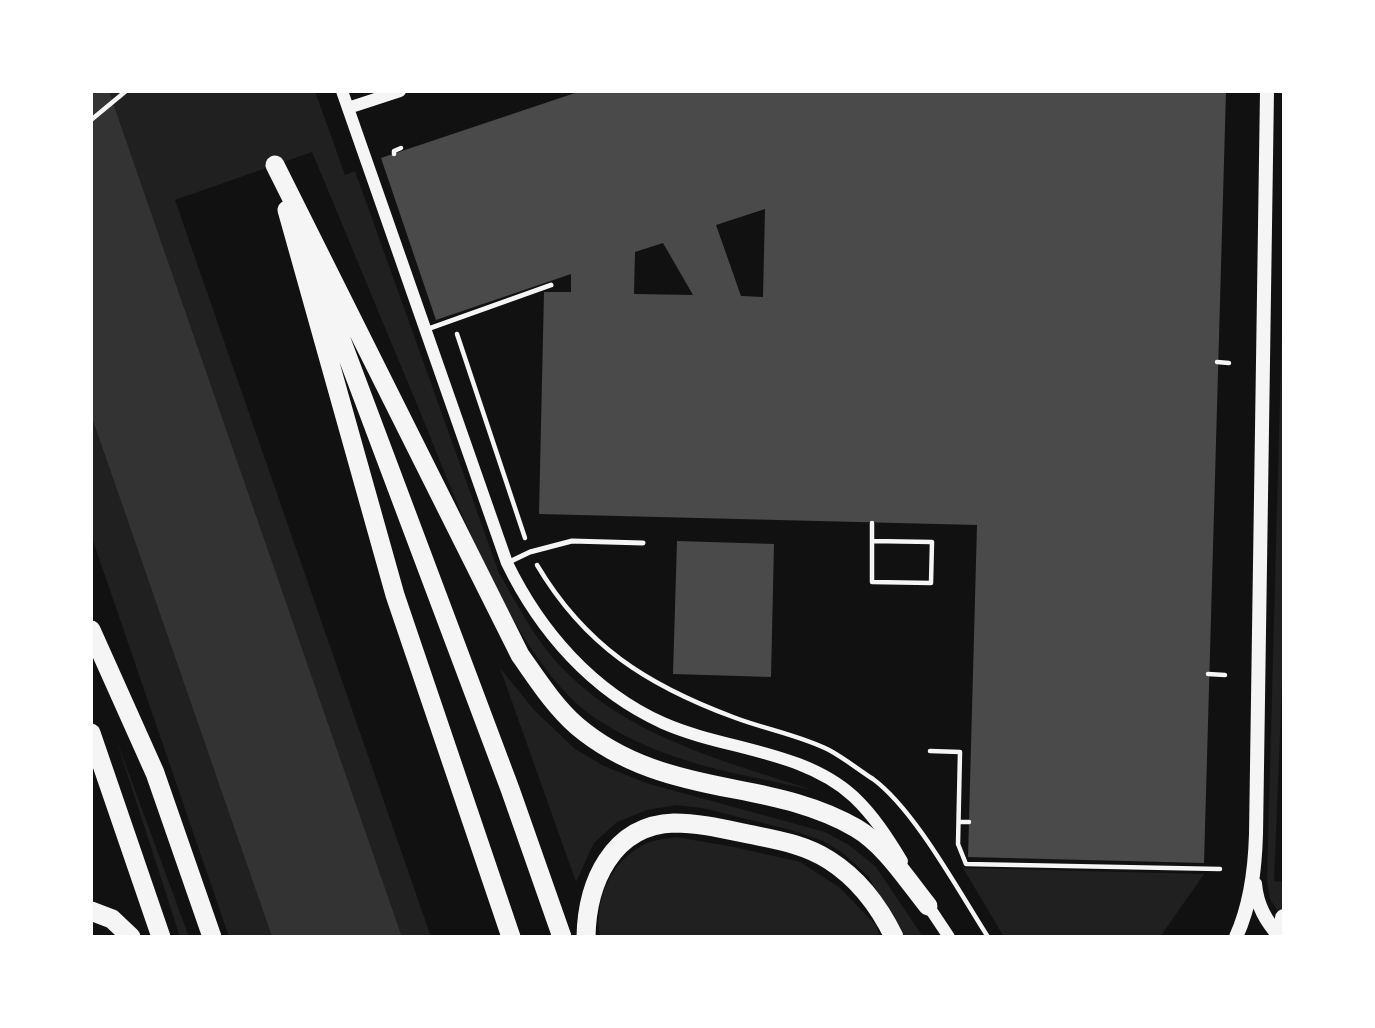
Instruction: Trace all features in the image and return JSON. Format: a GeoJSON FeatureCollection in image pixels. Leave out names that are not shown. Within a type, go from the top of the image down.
{"type":"FeatureCollection","features":[{"type":"Feature","properties":{"kind":"highway"},"geometry":{"type":"LineString","coordinates":[[275,165],[520,654],[549,696],[576,725],[640,766],[694,782],[785,799],[858,829],[883,852],[928,906]]}},
{"type":"Feature","properties":{"kind":"highway"},"geometry":{"type":"LineString","coordinates":[[275,165],[395,595],[511,937]]}},
{"type":"Feature","properties":{"kind":"highway"},"geometry":{"type":"LineString","coordinates":[[275,165],[510,789],[562,937]]}},
{"type":"Feature","properties":{"kind":"highway"},"geometry":{"type":"LineString","coordinates":[[91,630],[155,773],[212,937]]}},
{"type":"Feature","properties":{"kind":"highway"},"geometry":{"type":"LineString","coordinates":[[91,733],[161,937]]}},
{"type":"Feature","properties":{"kind":"highway"},"geometry":{"type":"LineString","coordinates":[[586,937],[586,912],[593,884],[607,859],[626,841],[646,828],[673,823],[710,826],[801,845],[830,860],[857,881],[874,902],[894,937]]}},
{"type":"Feature","properties":{"kind":"highway"},"geometry":{"type":"LineString","coordinates":[[91,911],[111,919],[131,937]]}},
{"type":"Feature","properties":{"kind":"main road"},"geometry":{"type":"LineString","coordinates":[[1267,91],[1258,779],[1254,875],[1257,900],[1267,923],[1281,937]]}},
{"type":"Feature","properties":{"kind":"main road"},"geometry":{"type":"LineString","coordinates":[[1236,937],[1254,875]]}},
{"type":"Feature","properties":{"kind":"main road"},"geometry":{"type":"LineString","coordinates":[[1281,937],[1284,918]]}},
{"type":"Feature","properties":{"kind":"street"},"geometry":{"type":"LineString","coordinates":[[342,91],[507,563],[534,614],[558,643],[606,689],[634,708],[681,730],[809,769],[852,796],[872,816],[889,840],[949,937]]}},
{"type":"Feature","properties":{"kind":"street"},"geometry":{"type":"LineString","coordinates":[[348,108],[400,91]]}},
{"type":"Feature","properties":{"kind":"lane"},"geometry":{"type":"LineString","coordinates":[[425,330],[551,285]]}},
{"type":"Feature","properties":{"kind":"lane"},"geometry":{"type":"LineString","coordinates":[[507,563],[530,552],[572,541],[643,543]]}},
{"type":"Feature","properties":{"kind":"path"},"geometry":{"type":"LineString","coordinates":[[91,120],[126,91]]}},
{"type":"Feature","properties":{"kind":"path"},"geometry":{"type":"LineString","coordinates":[[394,154],[394,151],[401,148]]}},
{"type":"Feature","properties":{"kind":"path"},"geometry":{"type":"LineString","coordinates":[[453,321],[530,552],[553,591],[571,614],[596,641],[623,663],[695,702],[829,750],[876,782],[902,808],[930,845],[988,937]]}},
{"type":"Feature","properties":{"kind":"path"},"geometry":{"type":"LineString","coordinates":[[1217,362],[1229,363]]}},
{"type":"Feature","properties":{"kind":"path"},"geometry":{"type":"LineString","coordinates":[[872,523],[872,541],[872,582],[931,583],[932,542],[872,541]]}},
{"type":"Feature","properties":{"kind":"path"},"geometry":{"type":"LineString","coordinates":[[1209,674],[1224,675]]}},
{"type":"Feature","properties":{"kind":"path"},"geometry":{"type":"LineString","coordinates":[[930,751],[960,752],[958,844],[966,864],[1220,869]]}},
{"type":"Feature","properties":{"kind":"path"},"geometry":{"type":"LineString","coordinates":[[959,822],[969,822]]}},
{"type":"Feature","properties":{"kind":"shaded area"},"geometry":{"type":"Polygon","coordinates":[[[91,91],[109,91],[402,937],[272,937],[91,415],[91,91]]]}},
{"type":"Feature","properties":{"kind":"shaded area"},"geometry":{"type":"Polygon","coordinates":[[[109,91],[315,91],[345,175],[355,171],[499,573],[539,639],[554,659],[580,685],[641,726],[708,755],[813,790],[702,765],[649,747],[598,720],[568,695],[539,660],[514,620],[468,528],[312,152],[175,200],[431,937],[402,937],[109,91]]]}},
{"type":"Feature","properties":{"kind":"shaded area"},"geometry":{"type":"Polygon","coordinates":[[[1284,249],[1284,635],[1274,881],[1284,882],[1284,921],[1270,899],[1267,880],[1284,249]]]}},
{"type":"Feature","properties":{"kind":"shaded area"},"geometry":{"type":"Polygon","coordinates":[[[91,415],[272,937],[229,937],[91,535],[91,415]]]}},
{"type":"Feature","properties":{"kind":"shaded area"},"geometry":{"type":"Polygon","coordinates":[[[500,668],[535,711],[575,749],[604,766],[646,783],[825,832],[849,845],[876,867],[923,937],[904,937],[868,876],[843,853],[823,841],[791,830],[702,808],[676,805],[647,810],[617,822],[594,843],[576,882],[500,668]]]}},
{"type":"Feature","properties":{"kind":"shaded area"},"geometry":{"type":"Polygon","coordinates":[[[115,736],[189,937],[180,937],[115,736]]]}},
{"type":"Feature","properties":{"kind":"shaded area"},"geometry":{"type":"Polygon","coordinates":[[[675,837],[800,862],[839,887],[876,925],[880,937],[600,937],[602,896],[613,872],[643,845],[675,837]]]}},
{"type":"Feature","properties":{"kind":"shaded area"},"geometry":{"type":"Polygon","coordinates":[[[963,868],[1204,874],[1160,937],[1004,937],[963,868]]]}},
{"type":"Feature","properties":{"kind":"building"},"geometry":{"type":"Polygon","coordinates":[[[581,91],[1226,91],[1204,863],[968,857],[977,525],[539,514],[544,292],[571,292],[571,274],[436,320],[381,158],[581,91]],[[765,209],[716,225],[741,296],[763,297],[765,209]],[[663,243],[635,252],[634,294],[693,295],[663,243]]]}},
{"type":"Feature","properties":{"kind":"building"},"geometry":{"type":"Polygon","coordinates":[[[677,541],[774,544],[771,677],[673,674],[677,541]]]}}]}
